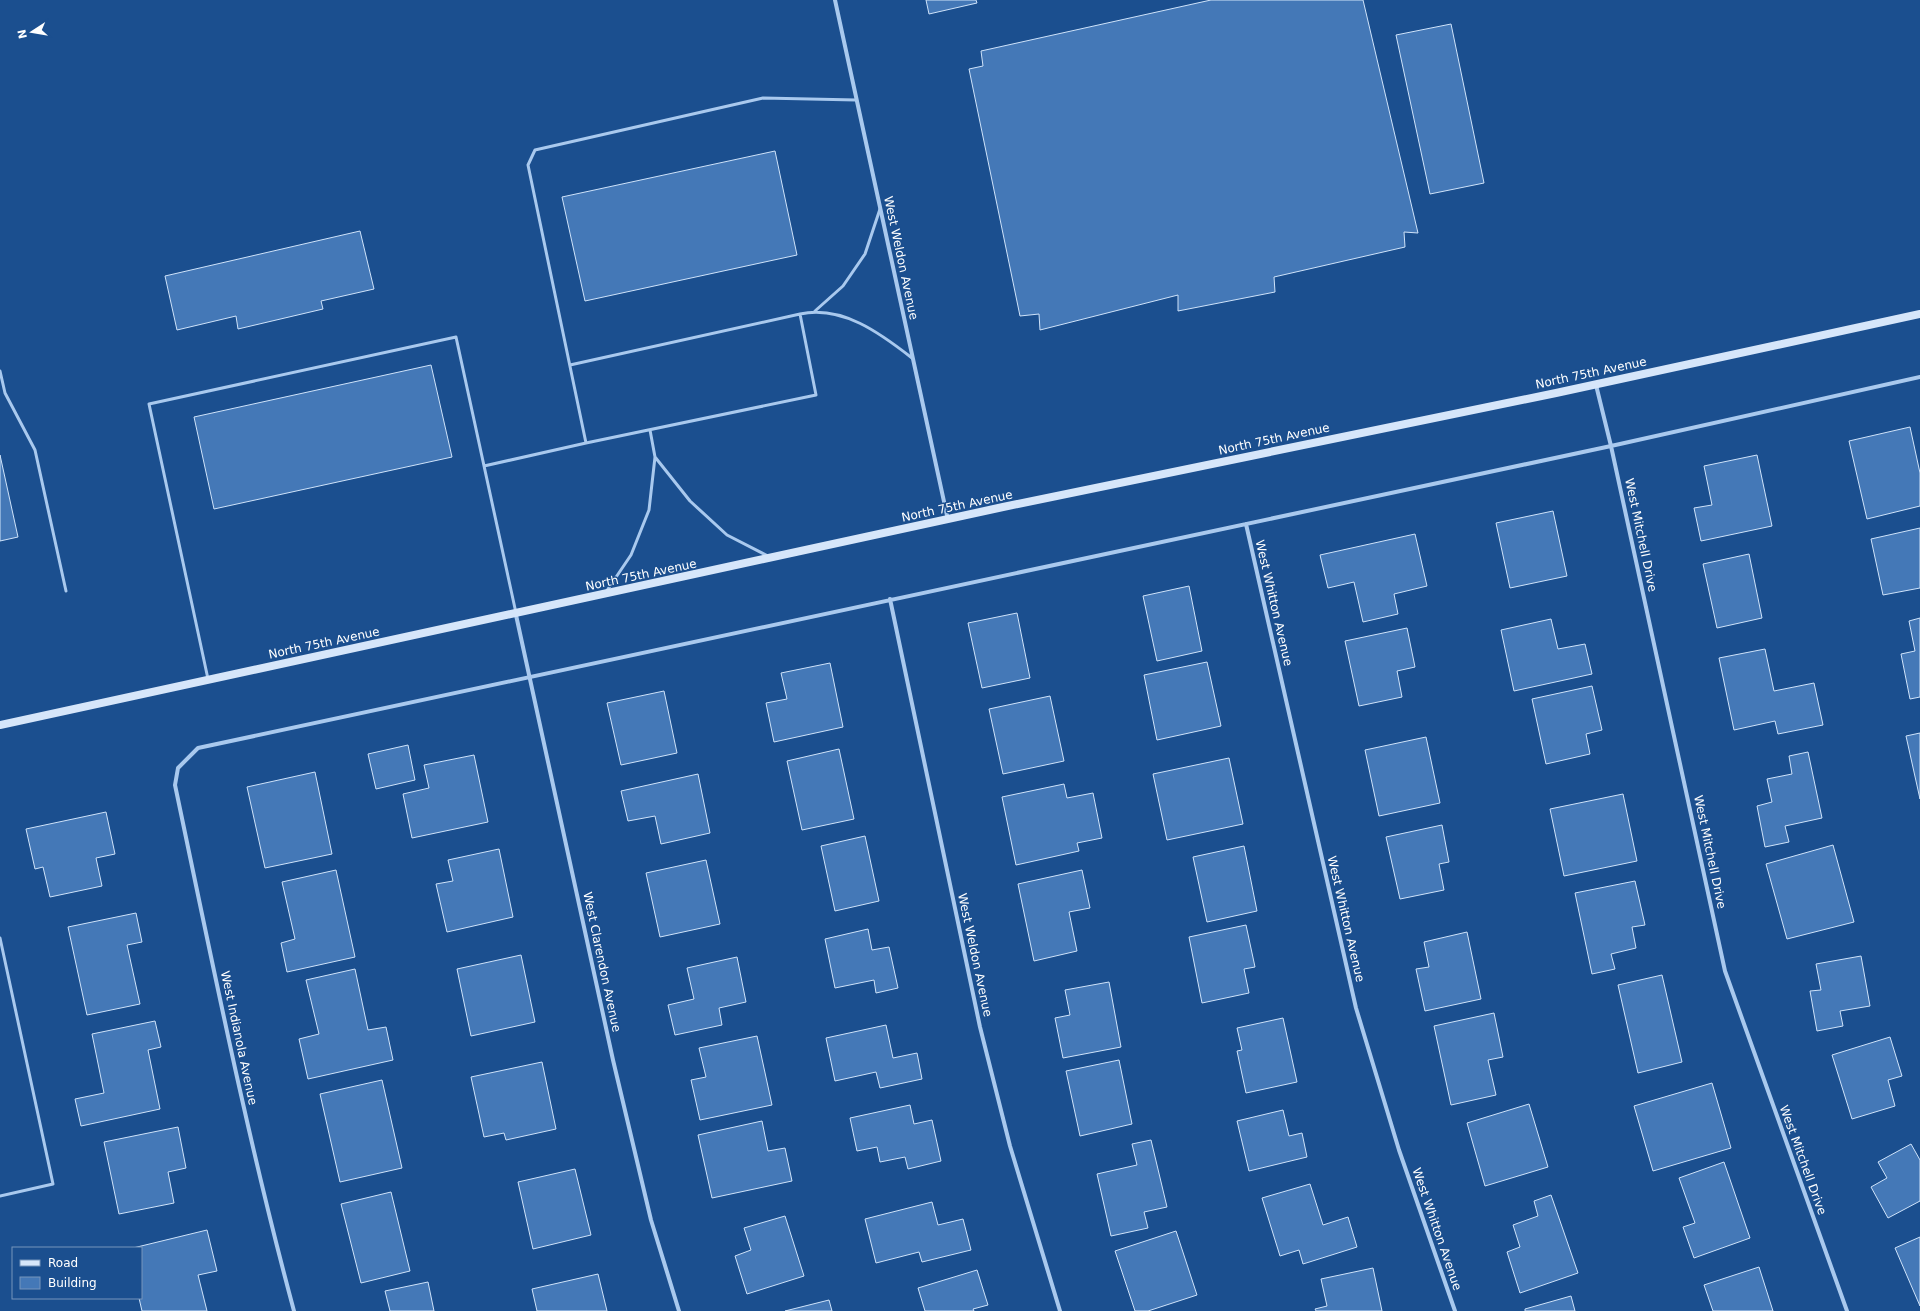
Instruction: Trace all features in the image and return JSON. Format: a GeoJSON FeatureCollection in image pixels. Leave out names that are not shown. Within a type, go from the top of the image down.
{"type":"FeatureCollection","features":[{"type":"Feature","properties":{"kind":"main road","name":"North 75th Avenue"},"geometry":{"type":"LineString","coordinates":[[0,726],[948,520],[1596,384],[1920,314]]}},
{"type":"Feature","properties":{"kind":"street","name":"West Weldon Avenue"},"geometry":{"type":"LineString","coordinates":[[835,0],[948,520]]}},
{"type":"Feature","properties":{"kind":"street"},"geometry":{"type":"LineString","coordinates":[[531,677],[1611,446],[1920,377]]}},
{"type":"Feature","properties":{"kind":"street","name":"West Mitchell Drive"},"geometry":{"type":"LineString","coordinates":[[1596,384],[1611,446],[1725,971],[1847,1311]]}},
{"type":"Feature","properties":{"kind":"street","name":"West Whitton Avenue"},"geometry":{"type":"LineString","coordinates":[[1246,524],[1356,1008],[1399,1150],[1455,1311]]}},
{"type":"Feature","properties":{"kind":"street","name":"West Weldon Avenue"},"geometry":{"type":"LineString","coordinates":[[890,599],[980,1027],[1010,1146],[1060,1311]]}},
{"type":"Feature","properties":{"kind":"street","name":"West Clarendon Avenue"},"geometry":{"type":"LineString","coordinates":[[516,614],[531,677],[613,1060],[651,1220],[679,1311]]}},
{"type":"Feature","properties":{"kind":"street","name":"West Indianola Avenue"},"geometry":{"type":"LineString","coordinates":[[294,1311],[273,1233],[230,1048],[175,785],[178,768],[198,748],[531,677]]}},
{"type":"Feature","properties":{"kind":"lane"},"geometry":{"type":"LineString","coordinates":[[586,444],[528,165],[535,150],[763,98],[856,100]]}},
{"type":"Feature","properties":{"kind":"lane"},"geometry":{"type":"LineString","coordinates":[[815,311],[843,286],[865,254],[880,209]]}},
{"type":"Feature","properties":{"kind":"lane"},"geometry":{"type":"LineString","coordinates":[[570,365],[815,311],[847,318],[882,334],[912,358]]}},
{"type":"Feature","properties":{"kind":"lane"},"geometry":{"type":"LineString","coordinates":[[484,466],[816,395],[800,314]]}},
{"type":"Feature","properties":{"kind":"lane"},"geometry":{"type":"LineString","coordinates":[[208,680],[149,404],[456,336],[516,614]]}},
{"type":"Feature","properties":{"kind":"lane"},"geometry":{"type":"LineString","coordinates":[[0,371],[5,392],[34,450],[66,591]]}},
{"type":"Feature","properties":{"kind":"lane"},"geometry":{"type":"LineString","coordinates":[[604,595],[631,555],[649,510],[655,457],[650,430]]}},
{"type":"Feature","properties":{"kind":"lane"},"geometry":{"type":"LineString","coordinates":[[655,457],[690,501],[727,535],[772,558]]}},
{"type":"Feature","properties":{"kind":"lane"},"geometry":{"type":"LineString","coordinates":[[0,938],[53,1184],[0,1196]]}},
{"type":"Feature","properties":{"kind":"building"},"geometry":{"type":"Polygon","coordinates":[[[926,0],[976,0],[977,3],[929,14],[926,0]]]}},
{"type":"Feature","properties":{"kind":"building"},"geometry":{"type":"Polygon","coordinates":[[[1211,0],[1363,0],[1418,233],[1404,232],[1405,247],[1274,277],[1275,292],[1178,311],[1178,295],[1040,330],[1039,314],[1020,316],[969,69],[983,66],[981,51],[1211,0]]]}},
{"type":"Feature","properties":{"kind":"building"},"geometry":{"type":"Polygon","coordinates":[[[1451,24],[1484,183],[1430,194],[1396,35],[1451,24]]]}},
{"type":"Feature","properties":{"kind":"building"},"geometry":{"type":"Polygon","coordinates":[[[775,151],[797,255],[585,301],[562,197],[775,151]]]}},
{"type":"Feature","properties":{"kind":"building"},"geometry":{"type":"Polygon","coordinates":[[[360,231],[374,289],[321,301],[323,309],[238,329],[236,316],[177,330],[165,276],[360,231]]]}},
{"type":"Feature","properties":{"kind":"building"},"geometry":{"type":"Polygon","coordinates":[[[431,365],[452,457],[214,509],[194,417],[431,365]]]}},
{"type":"Feature","properties":{"kind":"building"},"geometry":{"type":"Polygon","coordinates":[[[1910,427],[1920,473],[1920,506],[1867,519],[1849,441],[1910,427]]]}},
{"type":"Feature","properties":{"kind":"building"},"geometry":{"type":"Polygon","coordinates":[[[0,455],[18,537],[0,541],[0,455]]]}},
{"type":"Feature","properties":{"kind":"building"},"geometry":{"type":"Polygon","coordinates":[[[1757,455],[1772,526],[1701,541],[1694,508],[1712,505],[1704,466],[1757,455]]]}},
{"type":"Feature","properties":{"kind":"building"},"geometry":{"type":"Polygon","coordinates":[[[1553,511],[1567,576],[1510,588],[1496,523],[1553,511]]]}},
{"type":"Feature","properties":{"kind":"building"},"geometry":{"type":"Polygon","coordinates":[[[1920,528],[1920,588],[1883,595],[1871,539],[1920,528]]]}},
{"type":"Feature","properties":{"kind":"building"},"geometry":{"type":"Polygon","coordinates":[[[1415,534],[1427,586],[1394,594],[1398,614],[1363,622],[1354,582],[1328,588],[1320,555],[1415,534]]]}},
{"type":"Feature","properties":{"kind":"building"},"geometry":{"type":"Polygon","coordinates":[[[1749,554],[1762,618],[1717,628],[1703,564],[1749,554]]]}},
{"type":"Feature","properties":{"kind":"building"},"geometry":{"type":"Polygon","coordinates":[[[1189,586],[1202,651],[1157,661],[1143,596],[1189,586]]]}},
{"type":"Feature","properties":{"kind":"building"},"geometry":{"type":"Polygon","coordinates":[[[1017,613],[1030,678],[982,688],[968,623],[1017,613]]]}},
{"type":"Feature","properties":{"kind":"building"},"geometry":{"type":"Polygon","coordinates":[[[1920,618],[1920,697],[1910,699],[1901,654],[1915,651],[1909,621],[1920,618]]]}},
{"type":"Feature","properties":{"kind":"building"},"geometry":{"type":"Polygon","coordinates":[[[1551,619],[1558,649],[1585,644],[1592,674],[1514,691],[1501,630],[1551,619]]]}},
{"type":"Feature","properties":{"kind":"building"},"geometry":{"type":"Polygon","coordinates":[[[1407,628],[1415,667],[1397,671],[1402,697],[1359,706],[1345,641],[1407,628]]]}},
{"type":"Feature","properties":{"kind":"building"},"geometry":{"type":"Polygon","coordinates":[[[1765,649],[1774,691],[1814,683],[1823,725],[1778,734],[1775,721],[1734,730],[1719,658],[1765,649]]]}},
{"type":"Feature","properties":{"kind":"building"},"geometry":{"type":"Polygon","coordinates":[[[1207,662],[1221,726],[1157,740],[1144,675],[1207,662]]]}},
{"type":"Feature","properties":{"kind":"building"},"geometry":{"type":"Polygon","coordinates":[[[830,663],[843,727],[774,742],[766,703],[787,699],[781,673],[830,663]]]}},
{"type":"Feature","properties":{"kind":"building"},"geometry":{"type":"Polygon","coordinates":[[[1592,686],[1602,730],[1586,734],[1590,754],[1546,764],[1532,699],[1592,686]]]}},
{"type":"Feature","properties":{"kind":"building"},"geometry":{"type":"Polygon","coordinates":[[[664,691],[677,753],[621,765],[607,703],[664,691]]]}},
{"type":"Feature","properties":{"kind":"building"},"geometry":{"type":"Polygon","coordinates":[[[1050,696],[1064,761],[1003,774],[989,709],[1050,696]]]}},
{"type":"Feature","properties":{"kind":"building"},"geometry":{"type":"Polygon","coordinates":[[[1920,733],[1920,799],[1906,736],[1920,733]]]}},
{"type":"Feature","properties":{"kind":"building"},"geometry":{"type":"Polygon","coordinates":[[[1426,737],[1440,803],[1379,816],[1365,750],[1426,737]]]}},
{"type":"Feature","properties":{"kind":"building"},"geometry":{"type":"Polygon","coordinates":[[[408,745],[415,780],[376,789],[368,754],[408,745]]]}},
{"type":"Feature","properties":{"kind":"building"},"geometry":{"type":"Polygon","coordinates":[[[839,749],[854,819],[802,830],[787,761],[839,749]]]}},
{"type":"Feature","properties":{"kind":"building"},"geometry":{"type":"Polygon","coordinates":[[[1808,752],[1822,818],[1785,826],[1789,842],[1765,847],[1757,806],[1772,802],[1767,779],[1792,774],[1789,756],[1808,752]]]}},
{"type":"Feature","properties":{"kind":"building"},"geometry":{"type":"Polygon","coordinates":[[[474,755],[488,822],[412,838],[403,794],[429,788],[424,765],[474,755]]]}},
{"type":"Feature","properties":{"kind":"building"},"geometry":{"type":"Polygon","coordinates":[[[1229,758],[1243,824],[1167,840],[1153,774],[1229,758]]]}},
{"type":"Feature","properties":{"kind":"building"},"geometry":{"type":"Polygon","coordinates":[[[315,772],[332,854],[265,868],[247,787],[315,772]]]}},
{"type":"Feature","properties":{"kind":"building"},"geometry":{"type":"Polygon","coordinates":[[[698,774],[710,833],[661,844],[655,816],[628,821],[621,791],[698,774]]]}},
{"type":"Feature","properties":{"kind":"building"},"geometry":{"type":"Polygon","coordinates":[[[1064,784],[1067,798],[1093,793],[1102,838],[1077,843],[1079,851],[1016,865],[1002,797],[1064,784]]]}},
{"type":"Feature","properties":{"kind":"building"},"geometry":{"type":"Polygon","coordinates":[[[1623,794],[1637,861],[1564,876],[1550,809],[1623,794]]]}},
{"type":"Feature","properties":{"kind":"building"},"geometry":{"type":"Polygon","coordinates":[[[106,812],[115,854],[96,858],[102,886],[50,897],[43,867],[35,869],[26,829],[106,812]]]}},
{"type":"Feature","properties":{"kind":"building"},"geometry":{"type":"Polygon","coordinates":[[[1442,825],[1449,862],[1439,864],[1444,890],[1400,899],[1386,837],[1442,825]]]}},
{"type":"Feature","properties":{"kind":"building"},"geometry":{"type":"Polygon","coordinates":[[[865,836],[879,901],[835,911],[821,846],[865,836]]]}},
{"type":"Feature","properties":{"kind":"building"},"geometry":{"type":"Polygon","coordinates":[[[1833,845],[1854,922],[1787,939],[1766,864],[1833,845]]]}},
{"type":"Feature","properties":{"kind":"building"},"geometry":{"type":"Polygon","coordinates":[[[1244,846],[1257,911],[1207,922],[1193,857],[1244,846]]]}},
{"type":"Feature","properties":{"kind":"building"},"geometry":{"type":"Polygon","coordinates":[[[499,849],[513,917],[447,932],[436,884],[453,881],[448,860],[499,849]]]}},
{"type":"Feature","properties":{"kind":"building"},"geometry":{"type":"Polygon","coordinates":[[[706,860],[720,924],[660,937],[646,873],[706,860]]]}},
{"type":"Feature","properties":{"kind":"building"},"geometry":{"type":"Polygon","coordinates":[[[336,870],[355,957],[287,972],[281,943],[295,939],[282,882],[336,870]]]}},
{"type":"Feature","properties":{"kind":"building"},"geometry":{"type":"Polygon","coordinates":[[[1082,870],[1090,908],[1069,912],[1077,951],[1034,961],[1018,884],[1082,870]]]}},
{"type":"Feature","properties":{"kind":"building"},"geometry":{"type":"Polygon","coordinates":[[[1635,881],[1645,925],[1632,927],[1636,948],[1611,954],[1615,969],[1592,974],[1575,893],[1635,881]]]}},
{"type":"Feature","properties":{"kind":"building"},"geometry":{"type":"Polygon","coordinates":[[[136,913],[142,942],[127,945],[140,1004],[87,1015],[68,927],[136,913]]]}},
{"type":"Feature","properties":{"kind":"building"},"geometry":{"type":"Polygon","coordinates":[[[1246,925],[1255,967],[1244,969],[1249,993],[1202,1003],[1189,937],[1246,925]]]}},
{"type":"Feature","properties":{"kind":"building"},"geometry":{"type":"Polygon","coordinates":[[[868,929],[872,950],[889,947],[898,988],[876,993],[874,980],[835,988],[825,939],[868,929]]]}},
{"type":"Feature","properties":{"kind":"building"},"geometry":{"type":"Polygon","coordinates":[[[1467,932],[1481,999],[1425,1011],[1416,969],[1429,967],[1424,942],[1467,932]]]}},
{"type":"Feature","properties":{"kind":"building"},"geometry":{"type":"Polygon","coordinates":[[[521,955],[535,1022],[471,1036],[457,969],[521,955]]]}},
{"type":"Feature","properties":{"kind":"building"},"geometry":{"type":"Polygon","coordinates":[[[1861,956],[1870,1006],[1840,1011],[1843,1026],[1817,1031],[1810,991],[1821,990],[1816,964],[1861,956]]]}},
{"type":"Feature","properties":{"kind":"building"},"geometry":{"type":"Polygon","coordinates":[[[737,957],[746,1002],[719,1008],[722,1025],[675,1035],[668,1005],[694,999],[687,968],[737,957]]]}},
{"type":"Feature","properties":{"kind":"building"},"geometry":{"type":"Polygon","coordinates":[[[355,969],[368,1030],[386,1027],[393,1060],[308,1079],[299,1039],[319,1034],[306,980],[355,969]]]}},
{"type":"Feature","properties":{"kind":"building"},"geometry":{"type":"Polygon","coordinates":[[[1662,975],[1682,1062],[1638,1073],[1618,985],[1662,975]]]}},
{"type":"Feature","properties":{"kind":"building"},"geometry":{"type":"Polygon","coordinates":[[[1109,982],[1121,1047],[1063,1058],[1055,1018],[1070,1015],[1065,990],[1109,982]]]}},
{"type":"Feature","properties":{"kind":"building"},"geometry":{"type":"Polygon","coordinates":[[[1494,1013],[1503,1057],[1488,1060],[1496,1095],[1451,1105],[1434,1026],[1494,1013]]]}},
{"type":"Feature","properties":{"kind":"building"},"geometry":{"type":"Polygon","coordinates":[[[1283,1018],[1297,1082],[1246,1093],[1237,1051],[1242,1050],[1237,1028],[1283,1018]]]}},
{"type":"Feature","properties":{"kind":"building"},"geometry":{"type":"Polygon","coordinates":[[[155,1021],[161,1047],[148,1050],[160,1109],[81,1126],[75,1099],[104,1093],[92,1034],[155,1021]]]}},
{"type":"Feature","properties":{"kind":"building"},"geometry":{"type":"Polygon","coordinates":[[[886,1025],[893,1058],[917,1053],[922,1079],[880,1088],[876,1072],[835,1081],[826,1038],[886,1025]]]}},
{"type":"Feature","properties":{"kind":"building"},"geometry":{"type":"Polygon","coordinates":[[[757,1036],[772,1105],[700,1120],[691,1080],[706,1077],[699,1048],[757,1036]]]}},
{"type":"Feature","properties":{"kind":"building"},"geometry":{"type":"Polygon","coordinates":[[[1890,1037],[1902,1076],[1888,1080],[1895,1106],[1852,1119],[1832,1055],[1890,1037]]]}},
{"type":"Feature","properties":{"kind":"building"},"geometry":{"type":"Polygon","coordinates":[[[1119,1060],[1132,1124],[1080,1136],[1066,1071],[1119,1060]]]}},
{"type":"Feature","properties":{"kind":"building"},"geometry":{"type":"Polygon","coordinates":[[[542,1062],[556,1129],[506,1140],[504,1133],[484,1137],[471,1077],[542,1062]]]}},
{"type":"Feature","properties":{"kind":"building"},"geometry":{"type":"Polygon","coordinates":[[[382,1080],[402,1168],[340,1182],[320,1094],[382,1080]]]}},
{"type":"Feature","properties":{"kind":"building"},"geometry":{"type":"Polygon","coordinates":[[[1712,1083],[1731,1148],[1653,1171],[1634,1106],[1712,1083]]]}},
{"type":"Feature","properties":{"kind":"building"},"geometry":{"type":"Polygon","coordinates":[[[1529,1104],[1548,1167],[1485,1186],[1467,1123],[1529,1104]]]}},
{"type":"Feature","properties":{"kind":"building"},"geometry":{"type":"Polygon","coordinates":[[[910,1105],[914,1124],[932,1120],[941,1161],[908,1169],[905,1157],[880,1162],[877,1147],[857,1151],[850,1118],[910,1105]]]}},
{"type":"Feature","properties":{"kind":"building"},"geometry":{"type":"Polygon","coordinates":[[[1283,1110],[1289,1136],[1302,1133],[1307,1157],[1249,1171],[1237,1121],[1283,1110]]]}},
{"type":"Feature","properties":{"kind":"building"},"geometry":{"type":"Polygon","coordinates":[[[762,1121],[768,1151],[785,1148],[792,1181],[712,1198],[698,1135],[762,1121]]]}},
{"type":"Feature","properties":{"kind":"building"},"geometry":{"type":"Polygon","coordinates":[[[178,1127],[186,1168],[168,1172],[174,1203],[119,1214],[104,1142],[178,1127]]]}},
{"type":"Feature","properties":{"kind":"building"},"geometry":{"type":"Polygon","coordinates":[[[1151,1140],[1167,1207],[1144,1212],[1148,1228],[1111,1236],[1097,1174],[1137,1165],[1132,1144],[1151,1140]]]}},
{"type":"Feature","properties":{"kind":"building"},"geometry":{"type":"Polygon","coordinates":[[[1911,1144],[1920,1160],[1920,1201],[1888,1218],[1871,1187],[1887,1178],[1878,1162],[1911,1144]]]}},
{"type":"Feature","properties":{"kind":"building"},"geometry":{"type":"Polygon","coordinates":[[[1724,1162],[1750,1238],[1694,1258],[1683,1227],[1695,1223],[1679,1178],[1724,1162]]]}},
{"type":"Feature","properties":{"kind":"building"},"geometry":{"type":"Polygon","coordinates":[[[575,1169],[591,1235],[533,1249],[518,1182],[575,1169]]]}},
{"type":"Feature","properties":{"kind":"building"},"geometry":{"type":"Polygon","coordinates":[[[1310,1184],[1323,1225],[1348,1217],[1357,1247],[1303,1264],[1299,1250],[1280,1256],[1262,1198],[1310,1184]]]}},
{"type":"Feature","properties":{"kind":"building"},"geometry":{"type":"Polygon","coordinates":[[[391,1192],[410,1271],[361,1283],[341,1204],[391,1192]]]}},
{"type":"Feature","properties":{"kind":"building"},"geometry":{"type":"Polygon","coordinates":[[[1551,1195],[1578,1273],[1520,1293],[1507,1252],[1520,1247],[1513,1225],[1538,1216],[1534,1201],[1551,1195]]]}},
{"type":"Feature","properties":{"kind":"building"},"geometry":{"type":"Polygon","coordinates":[[[932,1202],[938,1225],[963,1219],[971,1250],[922,1262],[919,1252],[876,1263],[865,1219],[932,1202]]]}},
{"type":"Feature","properties":{"kind":"building"},"geometry":{"type":"Polygon","coordinates":[[[785,1216],[804,1276],[747,1294],[735,1256],[751,1250],[744,1228],[785,1216]]]}},
{"type":"Feature","properties":{"kind":"building"},"geometry":{"type":"Polygon","coordinates":[[[207,1230],[217,1271],[198,1275],[207,1311],[142,1311],[139,1299],[142,1299],[142,1247],[137,1247],[207,1230]]]}},
{"type":"Feature","properties":{"kind":"building"},"geometry":{"type":"Polygon","coordinates":[[[1176,1231],[1197,1295],[1148,1311],[1135,1311],[1115,1251],[1176,1231]]]}},
{"type":"Feature","properties":{"kind":"building"},"geometry":{"type":"Polygon","coordinates":[[[1920,1237],[1920,1306],[1895,1248],[1920,1237]]]}},
{"type":"Feature","properties":{"kind":"building"},"geometry":{"type":"Polygon","coordinates":[[[1759,1267],[1773,1311],[1713,1311],[1704,1285],[1759,1267]]]}},
{"type":"Feature","properties":{"kind":"building"},"geometry":{"type":"Polygon","coordinates":[[[1373,1268],[1382,1311],[1316,1311],[1315,1309],[1327,1306],[1321,1279],[1373,1268]]]}},
{"type":"Feature","properties":{"kind":"building"},"geometry":{"type":"Polygon","coordinates":[[[977,1270],[988,1305],[973,1309],[974,1311],[925,1311],[918,1288],[977,1270]]]}},
{"type":"Feature","properties":{"kind":"building"},"geometry":{"type":"Polygon","coordinates":[[[598,1274],[607,1311],[537,1311],[532,1289],[598,1274]]]}},
{"type":"Feature","properties":{"kind":"building"},"geometry":{"type":"Polygon","coordinates":[[[428,1282],[434,1311],[390,1311],[385,1291],[428,1282]]]}},
{"type":"Feature","properties":{"kind":"building"},"geometry":{"type":"Polygon","coordinates":[[[1571,1296],[1575,1311],[1525,1311],[1525,1309],[1571,1296]]]}},
{"type":"Feature","properties":{"kind":"building"},"geometry":{"type":"Polygon","coordinates":[[[829,1300],[832,1311],[785,1311],[829,1300]]]}}]}
